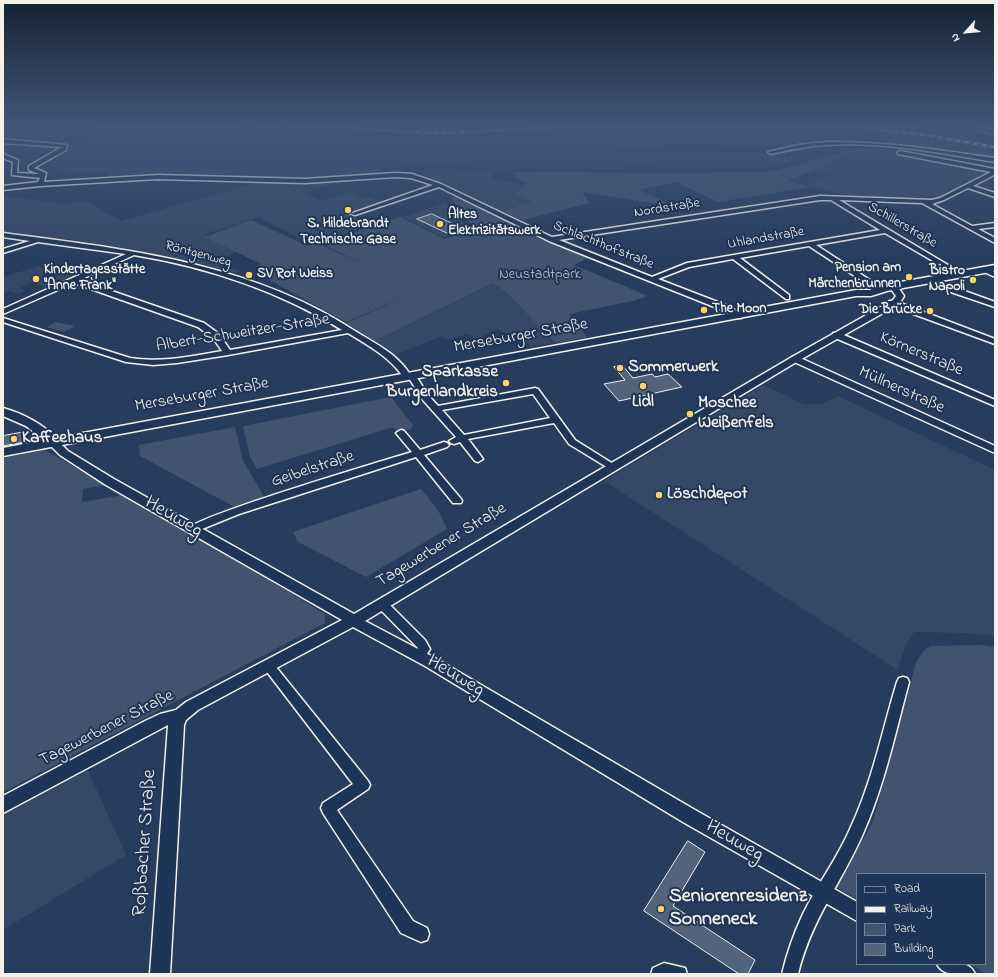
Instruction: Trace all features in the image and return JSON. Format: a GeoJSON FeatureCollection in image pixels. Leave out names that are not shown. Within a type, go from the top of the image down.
{"type":"FeatureCollection","features":[{"type":"Feature","properties":{"kind":"main road","name":"Merseburger Straße"},"geometry":{"type":"LineString","coordinates":[[3,452],[856,293],[866,293],[880,290],[885,287],[956,272],[995,268]]}},
{"type":"Feature","properties":{"kind":"main road"},"geometry":{"type":"LineString","coordinates":[[3,412],[25,419],[53,442]]}},
{"type":"Feature","properties":{"kind":"street"},"geometry":{"type":"LineString","coordinates":[[15,171],[14,174],[44,175]]}},
{"type":"Feature","properties":{"kind":"street"},"geometry":{"type":"LineString","coordinates":[[35,171],[44,175]]}},
{"type":"Feature","properties":{"kind":"street","name":"Nordstraße"},"geometry":{"type":"LineString","coordinates":[[551,240],[560,237],[817,198],[924,202],[940,200],[992,174],[995,171]]}},
{"type":"Feature","properties":{"kind":"street"},"geometry":{"type":"LineString","coordinates":[[40,184],[44,175]]}},
{"type":"Feature","properties":{"kind":"street","name":"Schlachthofstraße"},"geometry":{"type":"LineString","coordinates":[[3,188],[40,184],[164,177],[305,181],[400,175],[424,179],[551,240],[725,308],[738,316]]}},
{"type":"Feature","properties":{"kind":"street"},"geometry":{"type":"LineString","coordinates":[[353,214],[439,185]]}},
{"type":"Feature","properties":{"kind":"street"},"geometry":{"type":"LineString","coordinates":[[967,186],[995,195]]}},
{"type":"Feature","properties":{"kind":"street","name":"Schillerstraße"},"geometry":{"type":"LineString","coordinates":[[833,198],[837,202],[956,272]]}},
{"type":"Feature","properties":{"kind":"street"},"geometry":{"type":"LineString","coordinates":[[924,202],[995,240]]}},
{"type":"Feature","properties":{"kind":"street"},"geometry":{"type":"LineString","coordinates":[[972,228],[995,225]]}},
{"type":"Feature","properties":{"kind":"street","name":"Uhlandstraße"},"geometry":{"type":"LineString","coordinates":[[652,279],[687,266],[886,231]]}},
{"type":"Feature","properties":{"kind":"street","name":"Röntgenweg"},"geometry":{"type":"LineString","coordinates":[[3,235],[132,254],[185,264],[257,286],[293,300],[349,330],[399,365],[458,439],[478,459]]}},
{"type":"Feature","properties":{"kind":"street"},"geometry":{"type":"LineString","coordinates":[[3,251],[36,240]]}},
{"type":"Feature","properties":{"kind":"street"},"geometry":{"type":"LineString","coordinates":[[810,244],[900,296],[897,301],[892,303]]}},
{"type":"Feature","properties":{"kind":"street"},"geometry":{"type":"LineString","coordinates":[[3,311],[132,254]]}},
{"type":"Feature","properties":{"kind":"street"},"geometry":{"type":"LineString","coordinates":[[734,257],[786,297]]}},
{"type":"Feature","properties":{"kind":"street"},"geometry":{"type":"LineString","coordinates":[[984,270],[995,275]]}},
{"type":"Feature","properties":{"kind":"street"},"geometry":{"type":"LineString","coordinates":[[74,280],[201,325],[216,336],[228,353]]}},
{"type":"Feature","properties":{"kind":"street"},"geometry":{"type":"LineString","coordinates":[[945,287],[995,305]]}},
{"type":"Feature","properties":{"kind":"street"},"geometry":{"type":"LineString","coordinates":[[892,303],[995,342]]}},
{"type":"Feature","properties":{"kind":"street","name":"Tagewerbener Straße"},"geometry":{"type":"LineString","coordinates":[[3,805],[151,726],[180,716],[192,706],[354,620],[892,303]]}},
{"type":"Feature","properties":{"kind":"street","name":"Albert-Schweitzer-Straße"},"geometry":{"type":"LineString","coordinates":[[3,320],[137,362],[162,363],[342,333],[349,330]]}},
{"type":"Feature","properties":{"kind":"street","name":"Körnerstraße"},"geometry":{"type":"LineString","coordinates":[[836,335],[995,403]]}},
{"type":"Feature","properties":{"kind":"street","name":"Müllnerstraße"},"geometry":{"type":"LineString","coordinates":[[795,359],[995,450]]}},
{"type":"Feature","properties":{"kind":"street"},"geometry":{"type":"LineString","coordinates":[[435,409],[535,392],[572,442],[612,467]]}},
{"type":"Feature","properties":{"kind":"street"},"geometry":{"type":"LineString","coordinates":[[458,439],[555,420]]}},
{"type":"Feature","properties":{"kind":"street"},"geometry":{"type":"LineString","coordinates":[[401,433],[457,501]]}},
{"type":"Feature","properties":{"kind":"street","name":"Heuweg"},"geometry":{"type":"LineString","coordinates":[[53,442],[66,454],[96,473],[419,656],[689,816],[856,911]]}},
{"type":"Feature","properties":{"kind":"street","name":"Geibelstraße"},"geometry":{"type":"LineString","coordinates":[[193,529],[205,523],[242,510],[444,444]]}},
{"type":"Feature","properties":{"kind":"street"},"geometry":{"type":"LineString","coordinates":[[382,604],[421,643],[424,649],[419,656]]}},
{"type":"Feature","properties":{"kind":"street"},"geometry":{"type":"LineString","coordinates":[[268,665],[363,785],[328,808],[407,927],[421,934]]}},
{"type":"Feature","properties":{"kind":"street"},"geometry":{"type":"LineString","coordinates":[[790,974],[794,954],[823,893],[855,835],[870,800],[903,682]]}},
{"type":"Feature","properties":{"kind":"street","name":"Roßbacher Straße"},"geometry":{"type":"LineString","coordinates":[[160,974],[176,725],[180,716]]}},
{"type":"Feature","properties":{"kind":"street"},"geometry":{"type":"LineString","coordinates":[[949,965],[965,974]]}},
{"type":"Feature","properties":{"kind":"street"},"geometry":{"type":"LineString","coordinates":[[659,974],[664,971],[679,974]]}},
{"type":"Feature","properties":{"kind":"shaded area"},"geometry":{"type":"Polygon","coordinates":[[[66,171],[380,171],[378,175],[302,180],[171,176],[107,177],[108,174],[105,174],[107,171],[66,171]]]}},
{"type":"Feature","properties":{"kind":"shaded area"},"geometry":{"type":"Polygon","coordinates":[[[424,171],[495,172],[490,179],[525,185],[516,194],[533,202],[499,212],[424,176],[424,171]]]}},
{"type":"Feature","properties":{"kind":"shaded area"},"geometry":{"type":"Polygon","coordinates":[[[816,171],[978,171],[989,173],[943,196],[923,200],[856,198],[807,185],[829,176],[816,171]]]}},
{"type":"Feature","properties":{"kind":"shaded area"},"geometry":{"type":"Polygon","coordinates":[[[343,180],[304,193],[321,201],[351,192],[364,198],[369,197],[382,202],[349,214],[370,225],[319,244],[310,244],[259,217],[203,235],[236,252],[217,261],[240,271],[231,274],[199,264],[130,251],[132,249],[34,234],[21,235],[3,232],[3,196],[67,204],[78,201],[88,202],[121,221],[252,184],[251,182],[343,180]]]}},
{"type":"Feature","properties":{"kind":"shaded area"},"geometry":{"type":"Polygon","coordinates":[[[445,203],[469,229],[443,237],[404,217],[445,203]]]}},
{"type":"Feature","properties":{"kind":"shaded area","name":"Kindertagesstätte \"Anne Frank\""},"geometry":{"type":"Polygon","coordinates":[[[39,266],[54,271],[61,268],[77,276],[49,289],[33,282],[20,288],[26,290],[18,294],[10,291],[3,294],[3,277],[39,266]]]}},
{"type":"Feature","properties":{"kind":"shaded area"},"geometry":{"type":"Polygon","coordinates":[[[493,283],[507,293],[553,343],[530,347],[528,344],[497,329],[477,339],[467,334],[449,340],[442,336],[394,355],[375,341],[493,283]]]}},
{"type":"Feature","properties":{"kind":"shaded area"},"geometry":{"type":"Polygon","coordinates":[[[763,385],[804,404],[821,404],[838,396],[995,470],[995,636],[966,633],[914,632],[905,646],[898,670],[604,481],[763,385]]]}},
{"type":"Feature","properties":{"kind":"shaded area"},"geometry":{"type":"Polygon","coordinates":[[[88,770],[126,855],[3,930],[3,814],[88,770]]]}},
{"type":"Feature","properties":{"kind":"green space"},"geometry":{"type":"Polygon","coordinates":[[[558,171],[656,174],[813,171],[788,181],[810,187],[718,202],[676,182],[640,190],[675,207],[583,192],[589,203],[523,220],[503,211],[532,202],[516,194],[526,184],[510,172],[558,171]]]}},
{"type":"Feature","properties":{"kind":"green space","name":"Neustadtpark"},"geometry":{"type":"Polygon","coordinates":[[[457,196],[547,240],[588,258],[574,265],[648,296],[633,301],[569,314],[587,337],[555,343],[507,293],[493,283],[375,341],[346,323],[418,291],[346,322],[269,280],[257,266],[261,264],[205,237],[251,220],[305,245],[319,244],[367,266],[322,244],[400,217],[444,239],[475,229],[451,198],[457,196]]]}},
{"type":"Feature","properties":{"kind":"green space"},"geometry":{"type":"Polygon","coordinates":[[[55,322],[75,326],[65,332],[47,327],[55,322]]]}},
{"type":"Feature","properties":{"kind":"green space"},"geometry":{"type":"Polygon","coordinates":[[[391,397],[413,425],[411,429],[398,432],[393,427],[257,469],[250,457],[243,426],[391,397]]]}},
{"type":"Feature","properties":{"kind":"green space"},"geometry":{"type":"Polygon","coordinates":[[[235,427],[243,460],[265,499],[236,508],[140,456],[139,445],[235,427]]]}},
{"type":"Feature","properties":{"kind":"green space"},"geometry":{"type":"Polygon","coordinates":[[[44,450],[107,485],[83,489],[82,502],[123,495],[168,519],[325,614],[325,623],[3,792],[3,458],[44,450]]]}},
{"type":"Feature","properties":{"kind":"green space"},"geometry":{"type":"Polygon","coordinates":[[[421,489],[438,510],[447,529],[366,577],[298,542],[293,532],[421,489]]]}},
{"type":"Feature","properties":{"kind":"green space"},"geometry":{"type":"Polygon","coordinates":[[[983,645],[995,647],[995,974],[987,974],[971,965],[986,965],[986,873],[856,873],[856,898],[836,887],[873,822],[916,662],[923,652],[930,646],[983,645]]]}},
{"type":"Feature","properties":{"kind":"building","name":"Altes Elektrizitätswerk"},"geometry":{"type":"Polygon","coordinates":[[[432,214],[464,229],[449,234],[417,219],[432,214]]]}},
{"type":"Feature","properties":{"kind":"building","name":"Lidl"},"geometry":{"type":"Polygon","coordinates":[[[622,365],[633,378],[652,374],[655,377],[668,374],[682,387],[619,401],[604,384],[625,380],[614,367],[622,365]]]}},
{"type":"Feature","properties":{"kind":"building","name":"Kaffeehaus"},"geometry":{"type":"Polygon","coordinates":[[[25,432],[24,442],[3,446],[3,436],[25,432]]]}},
{"type":"Feature","properties":{"kind":"building","name":"Seniorenresidenz Sonneneck"},"geometry":{"type":"Polygon","coordinates":[[[688,841],[705,852],[673,906],[755,960],[748,974],[739,974],[644,911],[688,841]]]}},
{"type":"Feature","properties":{"kind":"place","name":"S. Hildebrandt Technische Gase"},"geometry":{"type":"Point","coordinates":[348,210]}},
{"type":"Feature","properties":{"kind":"place","name":"Altes Elektrizitätswerk"},"geometry":{"type":"Point","coordinates":[440,224]}},
{"type":"Feature","properties":{"kind":"place","name":"SV Rot Weiss"},"geometry":{"type":"Point","coordinates":[249,275]}},
{"type":"Feature","properties":{"kind":"place","name":"Pension am Märchenbrunnen"},"geometry":{"type":"Point","coordinates":[909,277]}},
{"type":"Feature","properties":{"kind":"place","name":"Kindertagesstätte \"Anne Frank\""},"geometry":{"type":"Point","coordinates":[36,279]}},
{"type":"Feature","properties":{"kind":"place","name":"Bistro Napoli"},"geometry":{"type":"Point","coordinates":[973,280]}},
{"type":"Feature","properties":{"kind":"place","name":"The Moon"},"geometry":{"type":"Point","coordinates":[704,310]}},
{"type":"Feature","properties":{"kind":"place","name":"Die Brücke"},"geometry":{"type":"Point","coordinates":[930,311]}},
{"type":"Feature","properties":{"kind":"place","name":"Sommerwerk"},"geometry":{"type":"Point","coordinates":[620,368]}},
{"type":"Feature","properties":{"kind":"place","name":"Sparkasse Burgenlandkreis"},"geometry":{"type":"Point","coordinates":[506,383]}},
{"type":"Feature","properties":{"kind":"place","name":"Lidl"},"geometry":{"type":"Point","coordinates":[643,386]}},
{"type":"Feature","properties":{"kind":"place","name":"Moschee Weißenfels"},"geometry":{"type":"Point","coordinates":[690,414]}},
{"type":"Feature","properties":{"kind":"place","name":"Kaffeehaus"},"geometry":{"type":"Point","coordinates":[14,439]}},
{"type":"Feature","properties":{"kind":"place","name":"Löschdepot"},"geometry":{"type":"Point","coordinates":[659,495]}},
{"type":"Feature","properties":{"kind":"place","name":"Seniorenresidenz Sonneneck"},"geometry":{"type":"Point","coordinates":[661,909]}}]}
